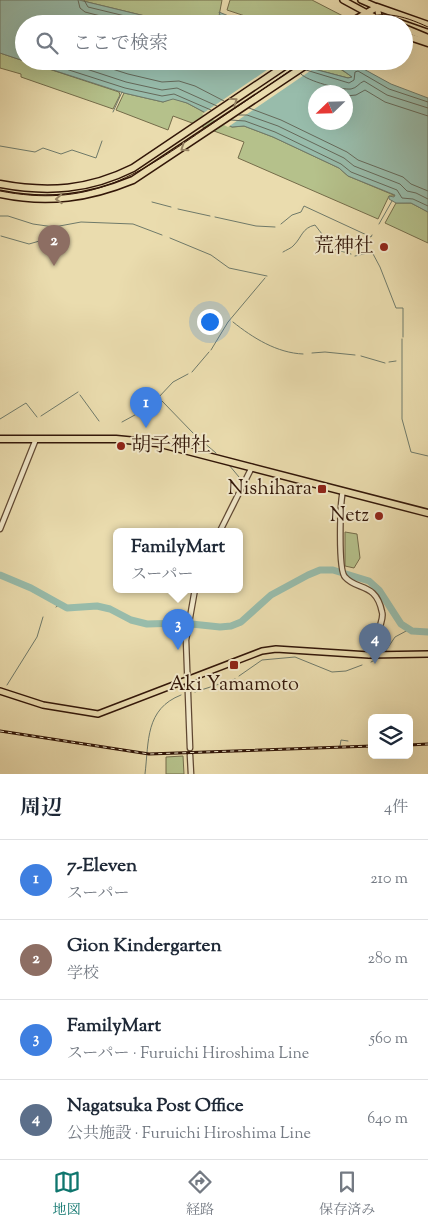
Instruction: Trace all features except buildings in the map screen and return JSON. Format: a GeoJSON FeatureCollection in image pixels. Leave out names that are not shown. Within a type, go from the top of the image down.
{"type":"FeatureCollection","features":[{"type":"Feature","properties":{"kind":"highway"},"geometry":{"type":"LineString","coordinates":[[360,15],[377,7],[400,15]]}},
{"type":"Feature","properties":{"kind":"highway"},"geometry":{"type":"LineString","coordinates":[[413,20],[428,25]]}},
{"type":"Feature","properties":{"kind":"highway"},"geometry":{"type":"LineString","coordinates":[[413,32],[428,38]]}},
{"type":"Feature","properties":{"kind":"highway"},"geometry":{"type":"LineString","coordinates":[[413,38],[428,44]]}},
{"type":"Feature","properties":{"kind":"highway"},"geometry":{"type":"LineString","coordinates":[[0,184],[47,190],[78,188],[104,181],[133,168],[279,70]]}},
{"type":"Feature","properties":{"kind":"highway"},"geometry":{"type":"LineString","coordinates":[[0,194],[60,199],[107,191],[133,180],[299,70]]}},
{"type":"Feature","properties":{"kind":"highway"},"geometry":{"type":"LineString","coordinates":[[211,129],[224,125],[305,70]]}},
{"type":"Feature","properties":{"kind":"highway"},"geometry":{"type":"LineString","coordinates":[[0,439],[145,442],[180,448],[428,513]]}},
{"type":"Feature","properties":{"kind":"main road"},"geometry":{"type":"LineString","coordinates":[[343,0],[371,15]]}},
{"type":"Feature","properties":{"kind":"main road"},"geometry":{"type":"LineString","coordinates":[[361,0],[377,7],[379,15]]}},
{"type":"Feature","properties":{"kind":"main road"},"geometry":{"type":"LineString","coordinates":[[354,15],[355,6]]}},
{"type":"Feature","properties":{"kind":"main road"},"geometry":{"type":"LineString","coordinates":[[0,691],[43,705],[98,714],[253,654],[276,649],[369,654],[428,654]]}},
{"type":"Feature","properties":{"kind":"street"},"geometry":{"type":"LineString","coordinates":[[0,529],[36,439]]}},
{"type":"Feature","properties":{"kind":"street"},"geometry":{"type":"LineString","coordinates":[[222,528],[252,467]]}},
{"type":"Feature","properties":{"kind":"street"},"geometry":{"type":"LineString","coordinates":[[343,491],[339,506],[342,520],[340,568],[344,576],[368,589],[382,611],[382,624],[372,642],[369,654]]}},
{"type":"Feature","properties":{"kind":"street"},"geometry":{"type":"LineString","coordinates":[[190,748],[187,627],[194,593]]}},
{"type":"Feature","properties":{"kind":"street"},"geometry":{"type":"LineString","coordinates":[[190,755],[191,774]]}},
{"type":"Feature","properties":{"kind":"green space"},"geometry":{"type":"Polygon","coordinates":[[[79,0],[222,0],[219,15],[141,15],[79,0]]]}},
{"type":"Feature","properties":{"kind":"green space"},"geometry":{"type":"Polygon","coordinates":[[[230,0],[312,0],[341,15],[242,15],[227,10],[230,0]]]}},
{"type":"Feature","properties":{"kind":"green space"},"geometry":{"type":"Polygon","coordinates":[[[0,53],[15,58],[15,70],[52,70],[119,92],[120,95],[113,109],[21,77],[21,74],[0,68],[0,53]]]}},
{"type":"Feature","properties":{"kind":"green space"},"geometry":{"type":"Polygon","coordinates":[[[318,70],[341,70],[352,77],[348,78],[318,70]]]}},
{"type":"Feature","properties":{"kind":"green space"},"geometry":{"type":"Polygon","coordinates":[[[124,93],[163,102],[173,98],[187,103],[232,127],[244,126],[273,137],[339,168],[348,176],[396,196],[389,196],[378,219],[238,158],[244,142],[173,116],[168,130],[116,110],[124,93]]]}},
{"type":"Feature","properties":{"kind":"green space"},"geometry":{"type":"Polygon","coordinates":[[[396,203],[411,203],[428,212],[428,243],[385,223],[396,203]]]}},
{"type":"Feature","properties":{"kind":"green space"},"geometry":{"type":"Polygon","coordinates":[[[345,532],[357,534],[360,558],[354,568],[345,566],[345,532]]]}},
{"type":"Feature","properties":{"kind":"green space"},"geometry":{"type":"Polygon","coordinates":[[[183,756],[184,774],[166,774],[166,757],[183,756]]]}},
{"type":"Feature","properties":{"kind":"water"},"geometry":{"type":"Polygon","coordinates":[[[0,0],[79,0],[141,15],[15,15],[15,58],[0,53],[0,0]]]}},
{"type":"Feature","properties":{"kind":"water"},"geometry":{"type":"Polygon","coordinates":[[[53,70],[318,70],[348,78],[352,77],[342,70],[365,70],[391,84],[428,98],[428,212],[411,203],[396,203],[389,199],[389,196],[394,197],[395,195],[348,176],[339,168],[273,137],[244,126],[232,127],[187,103],[173,99],[163,102],[124,93],[53,70]]]}},
{"type":"Feature","properties":{"kind":"pier"},"geometry":{"type":"Polygon","coordinates":[[[267,70],[312,70],[228,127],[202,114],[267,70]]]}},
{"type":"Feature","properties":{"kind":"waterway"},"geometry":{"type":"LineString","coordinates":[[113,112],[122,92]]}},
{"type":"Feature","properties":{"kind":"waterway"},"geometry":{"type":"LineString","coordinates":[[0,146],[35,152],[43,148],[61,154],[72,150],[96,158],[102,141]]}},
{"type":"Feature","properties":{"kind":"waterway"},"geometry":{"type":"LineString","coordinates":[[379,224],[392,201]]}},
{"type":"Feature","properties":{"kind":"waterway"},"geometry":{"type":"LineString","coordinates":[[152,202],[171,207]]}},
{"type":"Feature","properties":{"kind":"waterway"},"geometry":{"type":"LineString","coordinates":[[281,224],[292,215],[301,212],[304,206],[371,237],[372,235]]}},
{"type":"Feature","properties":{"kind":"waterway"},"geometry":{"type":"LineString","coordinates":[[178,209],[210,216]]}},
{"type":"Feature","properties":{"kind":"waterway"},"geometry":{"type":"LineString","coordinates":[[0,216],[8,216],[33,224],[54,227],[81,222],[133,224],[162,235]]}},
{"type":"Feature","properties":{"kind":"waterway"},"geometry":{"type":"LineString","coordinates":[[215,217],[256,226],[275,227]]}},
{"type":"Feature","properties":{"kind":"waterway"},"geometry":{"type":"LineString","coordinates":[[283,252],[293,246],[311,226],[315,225],[322,234]]}},
{"type":"Feature","properties":{"kind":"waterway"},"geometry":{"type":"LineString","coordinates":[[1,236],[29,244],[43,240]]}},
{"type":"Feature","properties":{"kind":"waterway"},"geometry":{"type":"LineString","coordinates":[[170,238],[211,255],[229,268],[267,276]]}},
{"type":"Feature","properties":{"kind":"waterway"},"geometry":{"type":"LineString","coordinates":[[326,240],[330,248],[351,254]]}},
{"type":"Feature","properties":{"kind":"waterway"},"geometry":{"type":"LineString","coordinates":[[355,256],[372,252],[396,308],[403,308],[403,337]]}},
{"type":"Feature","properties":{"kind":"waterway"},"geometry":{"type":"LineString","coordinates":[[211,350],[228,322],[265,278]]}},
{"type":"Feature","properties":{"kind":"waterway"},"geometry":{"type":"LineString","coordinates":[[233,322],[266,344],[284,351],[303,354]]}},
{"type":"Feature","properties":{"kind":"waterway"},"geometry":{"type":"LineString","coordinates":[[402,339],[402,419],[411,452],[428,456]]}},
{"type":"Feature","properties":{"kind":"waterway"},"geometry":{"type":"LineString","coordinates":[[192,372],[209,352]]}},
{"type":"Feature","properties":{"kind":"waterway"},"geometry":{"type":"LineString","coordinates":[[312,353],[325,352],[355,355]]}},
{"type":"Feature","properties":{"kind":"waterway"},"geometry":{"type":"LineString","coordinates":[[361,356],[385,363]]}},
{"type":"Feature","properties":{"kind":"waterway"},"geometry":{"type":"LineString","coordinates":[[389,362],[396,361]]}},
{"type":"Feature","properties":{"kind":"waterway"},"geometry":{"type":"LineString","coordinates":[[158,398],[173,382],[188,374]]}},
{"type":"Feature","properties":{"kind":"waterway"},"geometry":{"type":"LineString","coordinates":[[41,416],[78,392]]}},
{"type":"Feature","properties":{"kind":"waterway"},"geometry":{"type":"LineString","coordinates":[[80,395],[99,421]]}},
{"type":"Feature","properties":{"kind":"waterway"},"geometry":{"type":"LineString","coordinates":[[122,422],[144,410],[156,400]]}},
{"type":"Feature","properties":{"kind":"waterway"},"geometry":{"type":"LineString","coordinates":[[162,401],[194,434]]}},
{"type":"Feature","properties":{"kind":"waterway"},"geometry":{"type":"LineString","coordinates":[[0,419],[26,403],[37,417]]}},
{"type":"Feature","properties":{"kind":"waterway"},"geometry":{"type":"LineString","coordinates":[[196,436],[216,453]]}},
{"type":"Feature","properties":{"kind":"waterway"},"geometry":{"type":"LineString","coordinates":[[229,465],[239,477]]}},
{"type":"Feature","properties":{"kind":"waterway"},"geometry":{"type":"LineString","coordinates":[[0,575],[31,588],[67,608],[97,606],[110,609],[131,620],[147,624],[182,623],[220,627],[231,626],[241,622],[271,595],[308,575],[320,570],[333,570],[369,581],[379,590],[401,624],[412,631],[428,632]]}},
{"type":"Feature","properties":{"kind":"waterway"},"geometry":{"type":"LineString","coordinates":[[7,685],[37,637],[43,617]]}},
{"type":"Feature","properties":{"kind":"waterway"},"geometry":{"type":"LineString","coordinates":[[385,652],[395,637],[408,630]]}},
{"type":"Feature","properties":{"kind":"waterway"},"geometry":{"type":"LineString","coordinates":[[239,676],[262,660],[295,657],[332,672],[346,671],[362,665]]}},
{"type":"Feature","properties":{"kind":"waterway"},"geometry":{"type":"LineString","coordinates":[[371,662],[379,658]]}},
{"type":"Feature","properties":{"kind":"waterway"},"geometry":{"type":"LineString","coordinates":[[195,692],[235,679]]}},
{"type":"Feature","properties":{"kind":"waterway"},"geometry":{"type":"LineString","coordinates":[[145,774],[149,738],[155,717],[169,701],[181,695]]}},
{"type":"Feature","properties":{"kind":"waterway"},"geometry":{"type":"LineString","coordinates":[[340,746],[341,740],[348,741]]}},
{"type":"Feature","properties":{"kind":"tram line"},"geometry":{"type":"LineString","coordinates":[[381,15],[391,15]]}},
{"type":"Feature","properties":{"kind":"tram line"},"geometry":{"type":"LineString","coordinates":[[413,21],[428,27]]}},
{"type":"Feature","properties":{"kind":"tram line"},"geometry":{"type":"LineString","coordinates":[[0,191],[31,195],[59,195],[84,192],[108,185],[131,175],[178,147],[291,70]]}},
{"type":"Feature","properties":{"kind":"railway"},"geometry":{"type":"LineString","coordinates":[[0,731],[149,754],[368,746]]}},
{"type":"Feature","properties":{"kind":"railway"},"geometry":{"type":"LineString","coordinates":[[413,745],[428,744]]}},
{"type":"Feature","properties":{"kind":"place","name":"荒神社"},"geometry":{"type":"Point","coordinates":[384,247]}},
{"type":"Feature","properties":{"kind":"place","name":"Gion Kindergarten"},"geometry":{"type":"Point","coordinates":[54,266]}},
{"type":"Feature","properties":{"kind":"place","name":"7-Eleven"},"geometry":{"type":"Point","coordinates":[146,428]}},
{"type":"Feature","properties":{"kind":"place","name":"胡子神社"},"geometry":{"type":"Point","coordinates":[121,446]}},
{"type":"Feature","properties":{"kind":"place","name":"Nishihara"},"geometry":{"type":"Point","coordinates":[322,489]}},
{"type":"Feature","properties":{"kind":"place","name":"Netz"},"geometry":{"type":"Point","coordinates":[379,516]}},
{"type":"Feature","properties":{"kind":"place","name":"FamilyMart"},"geometry":{"type":"Point","coordinates":[178,650]}},
{"type":"Feature","properties":{"kind":"place","name":"Nagatsuka Post Office"},"geometry":{"type":"Point","coordinates":[375,664]}},
{"type":"Feature","properties":{"kind":"place","name":"Aki Yamamoto"},"geometry":{"type":"Point","coordinates":[234,665]}}]}
